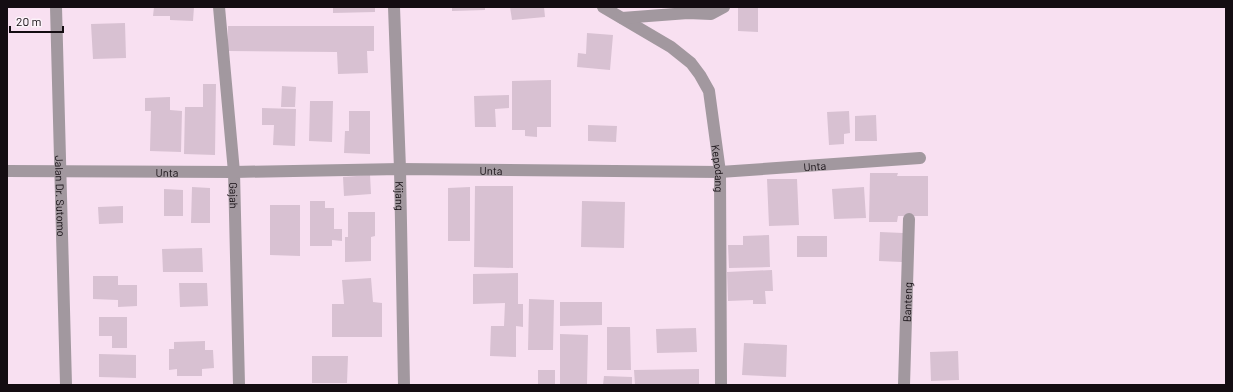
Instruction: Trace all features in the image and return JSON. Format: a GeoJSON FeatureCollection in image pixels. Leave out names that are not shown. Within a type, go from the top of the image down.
{"type":"FeatureCollection","features":[{"type":"Feature","properties":{"kind":"street","name":"Jalan Dr. Sutomo"},"geometry":{"type":"LineString","coordinates":[[56,7],[66,385]]}},
{"type":"Feature","properties":{"kind":"street","name":"Gajah"},"geometry":{"type":"LineString","coordinates":[[219,7],[234,172],[239,385]]}},
{"type":"Feature","properties":{"kind":"street","name":"Kijang"},"geometry":{"type":"LineString","coordinates":[[394,7],[400,169],[404,385]]}},
{"type":"Feature","properties":{"kind":"street","name":"Kepodang"},"geometry":{"type":"LineString","coordinates":[[603,7],[628,14],[691,62],[700,74],[709,91],[720,172],[721,385]]}},
{"type":"Feature","properties":{"kind":"street"},"geometry":{"type":"LineString","coordinates":[[628,14],[711,14],[724,7]]}},
{"type":"Feature","properties":{"kind":"street","name":"Unta"},"geometry":{"type":"LineString","coordinates":[[7,171],[61,170],[234,172],[400,169],[720,172],[920,158]]}},
{"type":"Feature","properties":{"kind":"street","name":"Banteng"},"geometry":{"type":"LineString","coordinates":[[904,385],[909,219]]}},
{"type":"Feature","properties":{"kind":"building"},"geometry":{"type":"Polygon","coordinates":[[[154,7],[194,7],[193,21],[170,20],[170,16],[153,16],[154,7]]]}},
{"type":"Feature","properties":{"kind":"building"},"geometry":{"type":"Polygon","coordinates":[[[333,7],[375,7],[375,12],[333,13],[333,7]]]}},
{"type":"Feature","properties":{"kind":"building"},"geometry":{"type":"Polygon","coordinates":[[[452,7],[485,7],[485,10],[452,11],[452,7]]]}},
{"type":"Feature","properties":{"kind":"building"},"geometry":{"type":"Polygon","coordinates":[[[510,7],[544,7],[545,17],[512,20],[510,7]]]}},
{"type":"Feature","properties":{"kind":"building"},"geometry":{"type":"Polygon","coordinates":[[[738,7],[758,7],[758,32],[738,31],[738,7]]]}},
{"type":"Feature","properties":{"kind":"building"},"geometry":{"type":"Polygon","coordinates":[[[125,23],[126,58],[93,59],[91,24],[125,23]]]}},
{"type":"Feature","properties":{"kind":"building"},"geometry":{"type":"Polygon","coordinates":[[[228,26],[374,26],[374,51],[367,51],[368,73],[338,74],[337,52],[228,51],[228,26]]]}},
{"type":"Feature","properties":{"kind":"building"},"geometry":{"type":"Polygon","coordinates":[[[587,33],[613,35],[610,70],[577,67],[578,53],[586,54],[587,33]]]}},
{"type":"Feature","properties":{"kind":"building"},"geometry":{"type":"Polygon","coordinates":[[[551,80],[551,127],[537,127],[537,137],[525,136],[525,130],[512,130],[512,81],[551,80]]]}},
{"type":"Feature","properties":{"kind":"building"},"geometry":{"type":"Polygon","coordinates":[[[203,84],[216,84],[215,155],[184,154],[185,107],[203,107],[203,84]]]}},
{"type":"Feature","properties":{"kind":"building"},"geometry":{"type":"Polygon","coordinates":[[[282,86],[296,87],[295,107],[281,107],[282,86]]]}},
{"type":"Feature","properties":{"kind":"building"},"geometry":{"type":"Polygon","coordinates":[[[509,95],[509,108],[495,109],[496,127],[475,127],[474,96],[509,95]]]}},
{"type":"Feature","properties":{"kind":"building"},"geometry":{"type":"Polygon","coordinates":[[[170,97],[170,110],[182,111],[181,152],[150,151],[151,111],[145,111],[145,98],[170,97]]]}},
{"type":"Feature","properties":{"kind":"building"},"geometry":{"type":"Polygon","coordinates":[[[310,101],[333,101],[332,142],[309,141],[310,101]]]}},
{"type":"Feature","properties":{"kind":"building"},"geometry":{"type":"Polygon","coordinates":[[[262,108],[296,109],[295,146],[273,145],[274,125],[262,125],[262,108]]]}},
{"type":"Feature","properties":{"kind":"building"},"geometry":{"type":"Polygon","coordinates":[[[349,111],[370,111],[370,154],[344,153],[345,131],[349,131],[349,111]]]}},
{"type":"Feature","properties":{"kind":"building"},"geometry":{"type":"Polygon","coordinates":[[[849,111],[850,133],[844,134],[844,144],[829,145],[827,112],[849,111]]]}},
{"type":"Feature","properties":{"kind":"building"},"geometry":{"type":"Polygon","coordinates":[[[876,115],[877,141],[855,141],[855,116],[876,115]]]}},
{"type":"Feature","properties":{"kind":"building"},"geometry":{"type":"Polygon","coordinates":[[[588,125],[617,126],[616,142],[588,141],[588,125]]]}},
{"type":"Feature","properties":{"kind":"building"},"geometry":{"type":"Polygon","coordinates":[[[870,173],[898,173],[897,176],[928,176],[928,216],[898,216],[897,222],[869,222],[870,173]]]}},
{"type":"Feature","properties":{"kind":"building"},"geometry":{"type":"Polygon","coordinates":[[[370,175],[371,194],[344,196],[343,177],[370,175]]]}},
{"type":"Feature","properties":{"kind":"building"},"geometry":{"type":"Polygon","coordinates":[[[767,179],[797,179],[799,225],[769,226],[767,179]]]}},
{"type":"Feature","properties":{"kind":"building"},"geometry":{"type":"Polygon","coordinates":[[[475,186],[513,186],[513,268],[474,267],[475,186]]]}},
{"type":"Feature","properties":{"kind":"building"},"geometry":{"type":"Polygon","coordinates":[[[192,187],[210,188],[210,223],[191,223],[192,187]]]}},
{"type":"Feature","properties":{"kind":"building"},"geometry":{"type":"Polygon","coordinates":[[[470,187],[470,241],[448,241],[448,188],[470,187]]]}},
{"type":"Feature","properties":{"kind":"building"},"geometry":{"type":"Polygon","coordinates":[[[864,187],[866,218],[834,219],[832,189],[864,187]]]}},
{"type":"Feature","properties":{"kind":"building"},"geometry":{"type":"Polygon","coordinates":[[[164,189],[183,190],[183,216],[164,216],[164,189]]]}},
{"type":"Feature","properties":{"kind":"building"},"geometry":{"type":"Polygon","coordinates":[[[310,201],[325,201],[325,208],[334,208],[334,229],[342,229],[342,241],[332,240],[332,246],[310,246],[310,201]]]}},
{"type":"Feature","properties":{"kind":"building"},"geometry":{"type":"Polygon","coordinates":[[[582,201],[625,202],[624,248],[581,247],[582,201]]]}},
{"type":"Feature","properties":{"kind":"building"},"geometry":{"type":"Polygon","coordinates":[[[270,205],[300,205],[300,256],[270,255],[270,205]]]}},
{"type":"Feature","properties":{"kind":"building"},"geometry":{"type":"Polygon","coordinates":[[[123,206],[123,223],[99,224],[98,207],[123,206]]]}},
{"type":"Feature","properties":{"kind":"building"},"geometry":{"type":"Polygon","coordinates":[[[348,212],[375,212],[375,236],[371,237],[371,261],[345,262],[345,237],[348,237],[348,212]]]}},
{"type":"Feature","properties":{"kind":"building"},"geometry":{"type":"Polygon","coordinates":[[[880,232],[903,233],[902,262],[879,261],[880,232]]]}},
{"type":"Feature","properties":{"kind":"building"},"geometry":{"type":"Polygon","coordinates":[[[769,235],[770,267],[729,268],[728,245],[743,245],[743,236],[769,235]]]}},
{"type":"Feature","properties":{"kind":"building"},"geometry":{"type":"Polygon","coordinates":[[[797,236],[827,236],[827,257],[797,257],[797,236]]]}},
{"type":"Feature","properties":{"kind":"building"},"geometry":{"type":"Polygon","coordinates":[[[202,248],[203,272],[163,272],[162,249],[202,248]]]}},
{"type":"Feature","properties":{"kind":"building"},"geometry":{"type":"Polygon","coordinates":[[[772,270],[773,291],[765,291],[766,304],[753,304],[753,300],[728,301],[727,272],[772,270]]]}},
{"type":"Feature","properties":{"kind":"building"},"geometry":{"type":"Polygon","coordinates":[[[518,273],[518,304],[523,304],[523,327],[516,326],[516,357],[490,356],[491,326],[504,326],[505,303],[473,304],[473,274],[518,273]]]}},
{"type":"Feature","properties":{"kind":"building"},"geometry":{"type":"Polygon","coordinates":[[[93,276],[118,276],[118,285],[137,285],[137,306],[118,307],[118,300],[93,299],[93,276]]]}},
{"type":"Feature","properties":{"kind":"building"},"geometry":{"type":"Polygon","coordinates":[[[371,278],[373,302],[382,303],[382,337],[332,337],[332,304],[344,304],[342,280],[371,278]]]}},
{"type":"Feature","properties":{"kind":"building"},"geometry":{"type":"Polygon","coordinates":[[[179,283],[207,283],[208,306],[180,307],[179,283]]]}},
{"type":"Feature","properties":{"kind":"building"},"geometry":{"type":"Polygon","coordinates":[[[529,299],[554,300],[553,350],[528,350],[529,299]]]}},
{"type":"Feature","properties":{"kind":"building"},"geometry":{"type":"Polygon","coordinates":[[[560,302],[602,302],[602,325],[560,326],[560,302]]]}},
{"type":"Feature","properties":{"kind":"building"},"geometry":{"type":"Polygon","coordinates":[[[99,317],[127,317],[127,348],[112,348],[112,336],[99,336],[99,317]]]}},
{"type":"Feature","properties":{"kind":"building"},"geometry":{"type":"Polygon","coordinates":[[[607,327],[630,327],[631,370],[607,370],[607,327]]]}},
{"type":"Feature","properties":{"kind":"building"},"geometry":{"type":"Polygon","coordinates":[[[696,328],[697,352],[657,353],[656,329],[696,328]]]}},
{"type":"Feature","properties":{"kind":"building"},"geometry":{"type":"Polygon","coordinates":[[[560,334],[588,335],[587,385],[560,385],[560,334]]]}},
{"type":"Feature","properties":{"kind":"building"},"geometry":{"type":"Polygon","coordinates":[[[205,341],[205,350],[213,350],[214,368],[202,369],[202,376],[177,376],[177,369],[169,370],[169,349],[174,349],[174,342],[205,341]]]}},
{"type":"Feature","properties":{"kind":"building"},"geometry":{"type":"Polygon","coordinates":[[[744,343],[787,345],[786,377],[742,375],[744,343]]]}},
{"type":"Feature","properties":{"kind":"building"},"geometry":{"type":"Polygon","coordinates":[[[958,351],[959,380],[931,381],[930,352],[958,351]]]}},
{"type":"Feature","properties":{"kind":"building"},"geometry":{"type":"Polygon","coordinates":[[[99,354],[136,355],[136,378],[99,377],[99,354]]]}},
{"type":"Feature","properties":{"kind":"building"},"geometry":{"type":"Polygon","coordinates":[[[312,356],[348,356],[347,383],[312,383],[312,356]]]}},
{"type":"Feature","properties":{"kind":"building"},"geometry":{"type":"Polygon","coordinates":[[[699,369],[699,385],[635,385],[634,370],[699,369]]]}},
{"type":"Feature","properties":{"kind":"building"},"geometry":{"type":"Polygon","coordinates":[[[538,370],[555,370],[555,385],[538,385],[538,370]]]}},
{"type":"Feature","properties":{"kind":"building"},"geometry":{"type":"Polygon","coordinates":[[[604,376],[632,377],[632,385],[603,385],[604,376]]]}}]}
